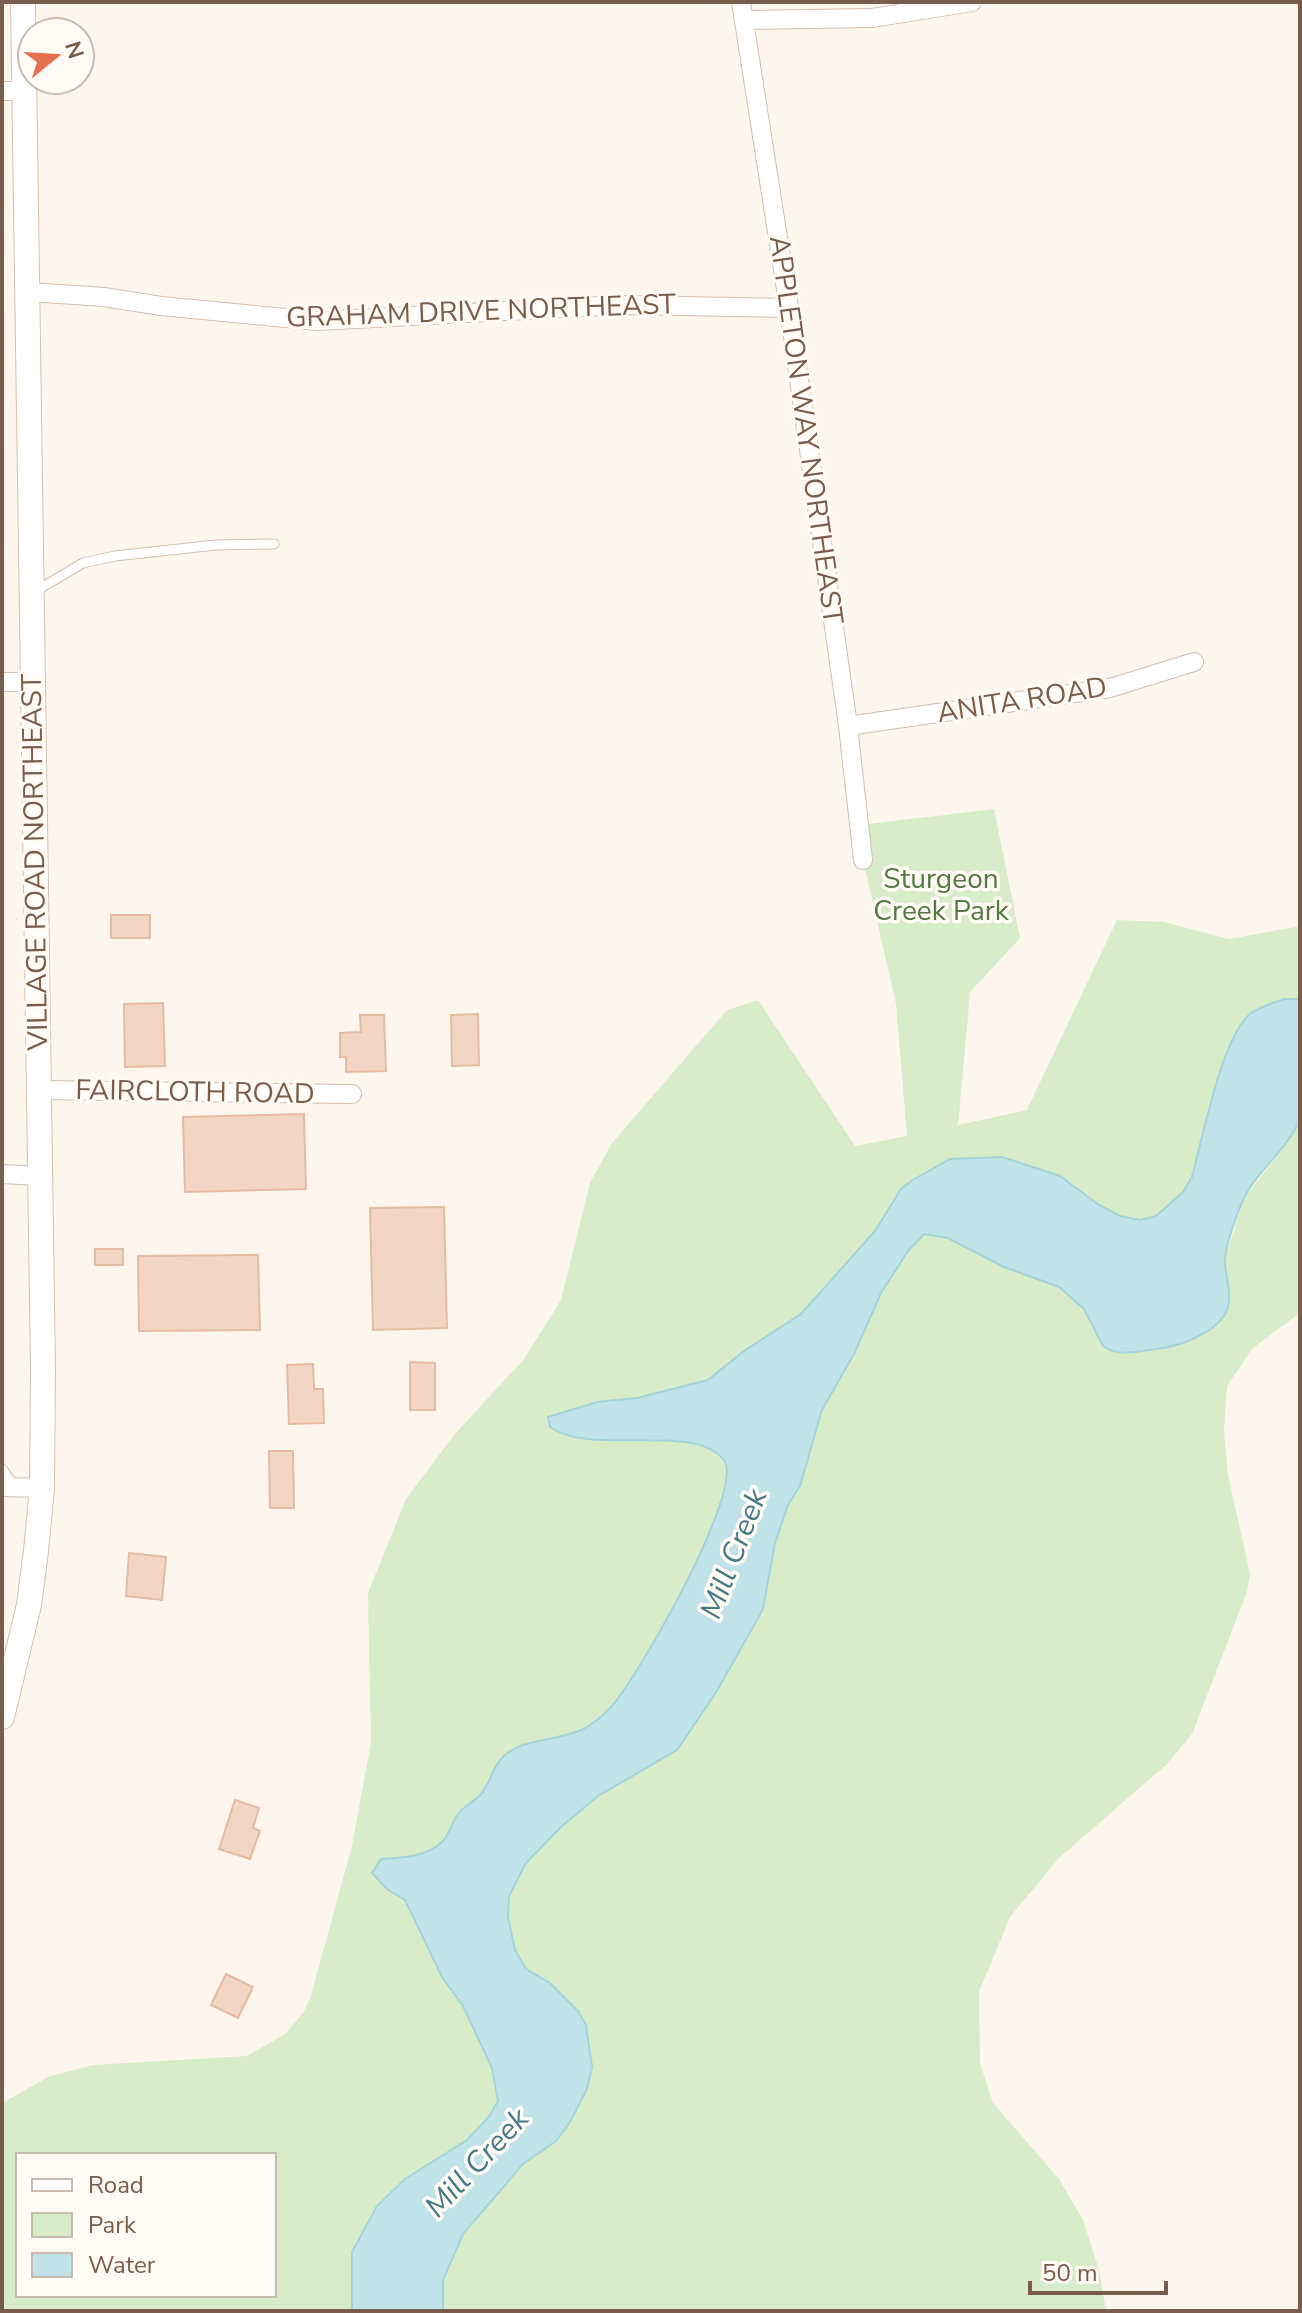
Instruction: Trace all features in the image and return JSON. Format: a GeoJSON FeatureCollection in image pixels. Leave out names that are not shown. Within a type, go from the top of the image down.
{"type":"FeatureCollection","features":[{"type":"Feature","properties":{"kind":"main road","name":"VILLAGE ROAD NORTHEAST"},"geometry":{"type":"LineString","coordinates":[[2,1717],[29,1605],[42,1488],[29,292],[13,91],[23,2]]}},
{"type":"Feature","properties":{"kind":"street"},"geometry":{"type":"LineString","coordinates":[[743,11],[872,18],[972,2]]}},
{"type":"Feature","properties":{"kind":"street","name":"APPLETON WAY NORTHEAST"},"geometry":{"type":"LineString","coordinates":[[743,11],[789,308],[848,726],[863,860]]}},
{"type":"Feature","properties":{"kind":"street","name":"GRAHAM DRIVE NORTHEAST"},"geometry":{"type":"LineString","coordinates":[[29,292],[104,297],[161,306],[317,321],[621,305],[789,308]]}},
{"type":"Feature","properties":{"kind":"street","name":"ANITA ROAD"},"geometry":{"type":"LineString","coordinates":[[848,726],[1110,688],[1194,662]]}},
{"type":"Feature","properties":{"kind":"street"},"geometry":{"type":"LineString","coordinates":[[2,682],[33,682]]}},
{"type":"Feature","properties":{"kind":"street","name":"FAIRCLOTH ROAD"},"geometry":{"type":"LineString","coordinates":[[39,1090],[352,1094]]}},
{"type":"Feature","properties":{"kind":"street"},"geometry":{"type":"LineString","coordinates":[[2,1174],[40,1176]]}},
{"type":"Feature","properties":{"kind":"street"},"geometry":{"type":"LineString","coordinates":[[8,1487],[42,1488]]}},
{"type":"Feature","properties":{"kind":"lane"},"geometry":{"type":"LineString","coordinates":[[31,593],[83,563],[115,556],[216,545],[274,544]]}},
{"type":"Feature","properties":{"kind":"lane"},"geometry":{"type":"LineString","coordinates":[[2,1469],[8,1487]]}},
{"type":"Feature","properties":{"kind":"green space","name":"Sturgeon Creek Park"},"geometry":{"type":"Polygon","coordinates":[[[994,809],[1020,938],[970,992],[958,1125],[1027,1110],[1117,920],[1164,922],[1229,939],[1300,926],[1300,999],[1284,999],[1223,1064],[1192,1177],[1183,1192],[1156,1216],[1140,1220],[1120,1216],[1099,1205],[1060,1176],[950,1159],[901,1189],[875,1231],[801,1314],[744,1351],[708,1380],[637,1398],[597,1402],[587,1439],[684,1442],[717,1453],[726,1463],[726,1482],[718,1512],[661,1631],[620,1695],[606,1711],[573,1733],[520,1746],[502,1757],[481,1794],[458,1814],[437,1846],[414,1856],[381,1859],[388,1890],[405,1900],[442,1977],[463,2006],[492,2068],[498,2101],[488,2118],[467,2140],[405,2179],[352,2252],[352,2311],[2,2311],[2,2103],[50,2076],[94,2065],[247,2056],[285,2034],[303,2013],[310,1999],[352,1846],[371,1743],[368,1593],[406,1499],[454,1435],[524,1359],[561,1300],[590,1183],[612,1143],[727,1010],[758,1000],[855,1146],[907,1136],[896,1004],[863,860],[860,825],[994,809]]]}},
{"type":"Feature","properties":{"kind":"green space"},"geometry":{"type":"Polygon","coordinates":[[[1300,1120],[1300,1313],[1253,1348],[1227,1386],[1224,1430],[1228,1475],[1250,1574],[1247,1592],[1192,1734],[1167,1764],[1059,1858],[1010,1917],[979,1992],[980,2063],[993,2103],[1059,2179],[1083,2220],[1099,2270],[1106,2311],[443,2311],[443,2280],[463,2234],[523,2164],[556,2141],[550,1983],[526,1969],[515,1950],[508,1917],[509,1896],[526,1863],[561,1827],[598,1796],[677,1750],[717,1691],[763,1609],[775,1543],[788,1505],[800,1486],[822,1410],[855,1352],[881,1293],[908,1251],[924,1234],[948,1238],[1004,1267],[1059,1287],[1084,1309],[1103,1346],[1224,1314],[1229,1303],[1225,1258],[1244,1198],[1293,1135],[1300,1120]]]}},
{"type":"Feature","properties":{"kind":"water","name":"Mill Creek"},"geometry":{"type":"Polygon","coordinates":[[[1284,999],[1300,999],[1300,1120],[1243,1200],[1226,1253],[1229,1302],[1220,1321],[1211,1329],[1167,1347],[1136,1352],[1115,1351],[1103,1346],[1084,1309],[1059,1287],[1004,1267],[948,1238],[924,1234],[908,1251],[881,1293],[855,1352],[822,1410],[800,1486],[788,1505],[775,1543],[763,1609],[717,1691],[677,1750],[598,1796],[561,1827],[526,1863],[509,1896],[508,1917],[515,1950],[526,1969],[550,1983],[578,2011],[586,2025],[592,2067],[587,2089],[570,2122],[556,2141],[523,2164],[463,2234],[443,2280],[443,2311],[352,2311],[352,2252],[377,2206],[405,2179],[467,2140],[488,2118],[498,2101],[492,2068],[463,2006],[442,1977],[405,1900],[388,1890],[372,1873],[381,1859],[422,1853],[443,1841],[458,1814],[481,1794],[499,1762],[509,1752],[529,1743],[572,1734],[610,1708],[642,1662],[685,1585],[719,1507],[726,1478],[724,1460],[710,1449],[667,1440],[591,1439],[568,1435],[550,1427],[548,1417],[597,1402],[637,1398],[708,1380],[744,1351],[801,1314],[875,1231],[901,1189],[950,1159],[1002,1157],[1060,1176],[1099,1205],[1120,1216],[1140,1220],[1156,1216],[1183,1192],[1192,1177],[1214,1090],[1240,1026],[1250,1014],[1284,999]]]}},
{"type":"Feature","properties":{"kind":"building"},"geometry":{"type":"Polygon","coordinates":[[[111,915],[150,915],[150,938],[111,938],[111,915]]]}},
{"type":"Feature","properties":{"kind":"building"},"geometry":{"type":"Polygon","coordinates":[[[163,1003],[165,1066],[125,1067],[124,1004],[163,1003]]]}},
{"type":"Feature","properties":{"kind":"building"},"geometry":{"type":"Polygon","coordinates":[[[478,1014],[479,1065],[452,1066],[451,1015],[478,1014]]]}},
{"type":"Feature","properties":{"kind":"building"},"geometry":{"type":"Polygon","coordinates":[[[360,1015],[384,1015],[386,1071],[346,1072],[346,1057],[340,1057],[340,1033],[361,1032],[360,1015]]]}},
{"type":"Feature","properties":{"kind":"building"},"geometry":{"type":"Polygon","coordinates":[[[304,1114],[306,1189],[185,1192],[183,1117],[304,1114]]]}},
{"type":"Feature","properties":{"kind":"building"},"geometry":{"type":"Polygon","coordinates":[[[444,1207],[447,1328],[373,1330],[370,1208],[444,1207]]]}},
{"type":"Feature","properties":{"kind":"building"},"geometry":{"type":"Polygon","coordinates":[[[95,1249],[123,1249],[123,1265],[95,1265],[95,1249]]]}},
{"type":"Feature","properties":{"kind":"building"},"geometry":{"type":"Polygon","coordinates":[[[258,1255],[260,1330],[139,1331],[138,1256],[258,1255]]]}},
{"type":"Feature","properties":{"kind":"building"},"geometry":{"type":"Polygon","coordinates":[[[410,1362],[435,1363],[435,1410],[410,1410],[410,1362]]]}},
{"type":"Feature","properties":{"kind":"building"},"geometry":{"type":"Polygon","coordinates":[[[313,1364],[314,1389],[323,1389],[324,1423],[289,1424],[287,1365],[313,1364]]]}},
{"type":"Feature","properties":{"kind":"building"},"geometry":{"type":"Polygon","coordinates":[[[269,1451],[293,1451],[294,1508],[270,1508],[269,1451]]]}},
{"type":"Feature","properties":{"kind":"building"},"geometry":{"type":"Polygon","coordinates":[[[129,1553],[166,1557],[162,1600],[126,1596],[129,1553]]]}},
{"type":"Feature","properties":{"kind":"building"},"geometry":{"type":"Polygon","coordinates":[[[235,1800],[259,1808],[253,1828],[260,1831],[250,1859],[219,1849],[235,1800]]]}},
{"type":"Feature","properties":{"kind":"building"},"geometry":{"type":"Polygon","coordinates":[[[226,1974],[253,1987],[238,2018],[211,2005],[226,1974]]]}}]}
